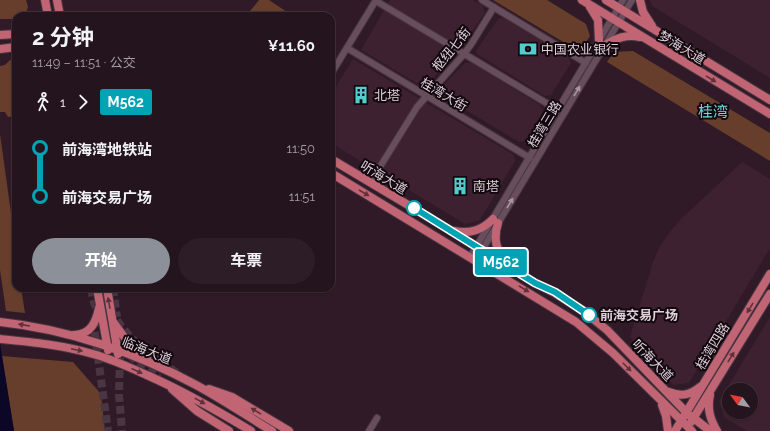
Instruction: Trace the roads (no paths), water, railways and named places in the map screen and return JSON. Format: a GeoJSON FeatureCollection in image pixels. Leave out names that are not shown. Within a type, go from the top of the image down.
{"type":"FeatureCollection","features":[{"type":"Feature","properties":{"kind":"main road"},"geometry":{"type":"LineString","coordinates":[[46,0],[47,12]]}},
{"type":"Feature","properties":{"kind":"main road"},"geometry":{"type":"LineString","coordinates":[[583,0],[594,11],[598,20],[601,44],[624,36],[637,36],[648,40]]}},
{"type":"Feature","properties":{"kind":"main road","name":"梦海大道"},"geometry":{"type":"LineString","coordinates":[[583,0],[770,114]]}},
{"type":"Feature","properties":{"kind":"main road","name":"梦海大道"},"geometry":{"type":"LineString","coordinates":[[606,0],[770,100]]}},
{"type":"Feature","properties":{"kind":"main road"},"geometry":{"type":"LineString","coordinates":[[640,0],[644,15],[655,30]]}},
{"type":"Feature","properties":{"kind":"main road"},"geometry":{"type":"LineString","coordinates":[[58,2],[59,12]]}},
{"type":"Feature","properties":{"kind":"main road"},"geometry":{"type":"LineString","coordinates":[[58,2],[63,12]]}},
{"type":"Feature","properties":{"kind":"main road"},"geometry":{"type":"LineString","coordinates":[[0,35],[12,34]]}},
{"type":"Feature","properties":{"kind":"main road"},"geometry":{"type":"LineString","coordinates":[[0,49],[12,47]]}},
{"type":"Feature","properties":{"kind":"main road","name":"听海大道"},"geometry":{"type":"LineString","coordinates":[[335,161],[535,283],[555,292],[596,320],[693,419],[710,431]]}},
{"type":"Feature","properties":{"kind":"main road","name":"听海大道"},"geometry":{"type":"LineString","coordinates":[[335,175],[576,322],[613,353],[689,430]]}},
{"type":"Feature","properties":{"kind":"main road"},"geometry":{"type":"LineString","coordinates":[[450,230],[462,232],[479,230],[496,221]]}},
{"type":"Feature","properties":{"kind":"main road"},"geometry":{"type":"LineString","coordinates":[[496,221],[495,243],[509,267]]}},
{"type":"Feature","properties":{"kind":"main road","name":"桂湾四路"},"geometry":{"type":"LineString","coordinates":[[675,431],[770,274]]}},
{"type":"Feature","properties":{"kind":"main road"},"geometry":{"type":"LineString","coordinates":[[98,292],[109,359]]}},
{"type":"Feature","properties":{"kind":"main road"},"geometry":{"type":"LineString","coordinates":[[108,292],[119,363]]}},
{"type":"Feature","properties":{"kind":"main road","name":"桂湾四路"},"geometry":{"type":"LineString","coordinates":[[689,430],[693,419],[770,294]]}},
{"type":"Feature","properties":{"kind":"main road"},"geometry":{"type":"LineString","coordinates":[[71,335],[80,335],[89,330],[95,322],[100,305]]}},
{"type":"Feature","properties":{"kind":"main road"},"geometry":{"type":"LineString","coordinates":[[112,319],[126,341],[159,367]]}},
{"type":"Feature","properties":{"kind":"main road","name":"临海大道"},"geometry":{"type":"LineString","coordinates":[[0,322],[48,329],[117,350],[159,367],[196,385],[272,431]]}},
{"type":"Feature","properties":{"kind":"main road","name":"临海大道"},"geometry":{"type":"LineString","coordinates":[[0,339],[45,344],[79,350],[109,359],[196,398],[251,431]]}},
{"type":"Feature","properties":{"kind":"main road"},"geometry":{"type":"LineString","coordinates":[[165,383],[197,412],[229,431]]}},
{"type":"Feature","properties":{"kind":"main road"},"geometry":{"type":"LineString","coordinates":[[196,385],[232,396],[289,431]]}},
{"type":"Feature","properties":{"kind":"main road"},"geometry":{"type":"LineString","coordinates":[[665,390],[677,395],[683,395],[691,393],[703,385]]}},
{"type":"Feature","properties":{"kind":"main road"},"geometry":{"type":"LineString","coordinates":[[711,390],[708,408],[711,420],[717,431]]}},
{"type":"Feature","properties":{"kind":"main road"},"geometry":{"type":"LineString","coordinates":[[659,399],[666,416],[668,431]]}},
{"type":"Feature","properties":{"kind":"street"},"geometry":{"type":"LineString","coordinates":[[335,67],[376,0],[558,110]]}},
{"type":"Feature","properties":{"kind":"street"},"geometry":{"type":"LineString","coordinates":[[482,0],[586,63]]}},
{"type":"Feature","properties":{"kind":"street","name":"桂湾三路"},"geometry":{"type":"LineString","coordinates":[[622,10],[623,0]]}},
{"type":"Feature","properties":{"kind":"street","name":"桂湾三路"},"geometry":{"type":"LineString","coordinates":[[473,259],[601,44],[622,10],[632,0]]}},
{"type":"Feature","properties":{"kind":"street","name":"枢纽七街"},"geometry":{"type":"LineString","coordinates":[[370,182],[409,119],[426,96],[464,54],[494,7]]}},
{"type":"Feature","properties":{"kind":"street","name":"桂湾三路"},"geometry":{"type":"LineString","coordinates":[[496,221],[558,110],[586,63],[601,44]]}},
{"type":"Feature","properties":{"kind":"street","name":"桂湾大街"},"geometry":{"type":"LineString","coordinates":[[346,48],[530,158]]}},
{"type":"Feature","properties":{"kind":"street"},"geometry":{"type":"LineString","coordinates":[[369,431],[376,418]]}},
{"type":"Feature","properties":{"kind":"tunnel"},"geometry":{"type":"LineString","coordinates":[[92,292],[94,304],[100,318],[117,344]]}},
{"type":"Feature","properties":{"kind":"tunnel"},"geometry":{"type":"LineString","coordinates":[[114,292],[117,317]]}},
{"type":"Feature","properties":{"kind":"tunnel"},"geometry":{"type":"LineString","coordinates":[[111,310],[124,330],[140,346],[177,373]]}},
{"type":"Feature","properties":{"kind":"tunnel"},"geometry":{"type":"LineString","coordinates":[[93,320],[108,431]]}},
{"type":"Feature","properties":{"kind":"tunnel"},"geometry":{"type":"LineString","coordinates":[[129,355],[159,378]]}},
{"type":"Feature","properties":{"kind":"tunnel"},"geometry":{"type":"LineString","coordinates":[[120,358],[119,395],[122,431]]}},
{"type":"Feature","properties":{"kind":"place","name":"中国农业银行"},"geometry":{"type":"Point","coordinates":[528,49]}},
{"type":"Feature","properties":{"kind":"place","name":"北塔"},"geometry":{"type":"Point","coordinates":[361,95]}},
{"type":"Feature","properties":{"kind":"place","name":"南塔"},"geometry":{"type":"Point","coordinates":[460,186]}},
{"type":"Feature","properties":{"kind":"place","name":"前海交易广场"},"geometry":{"type":"Point","coordinates":[589,315]}},
{"type":"Feature","properties":{"kind":"district","name":"桂湾"},"geometry":{"type":"Point","coordinates":[713,112]}}]}
